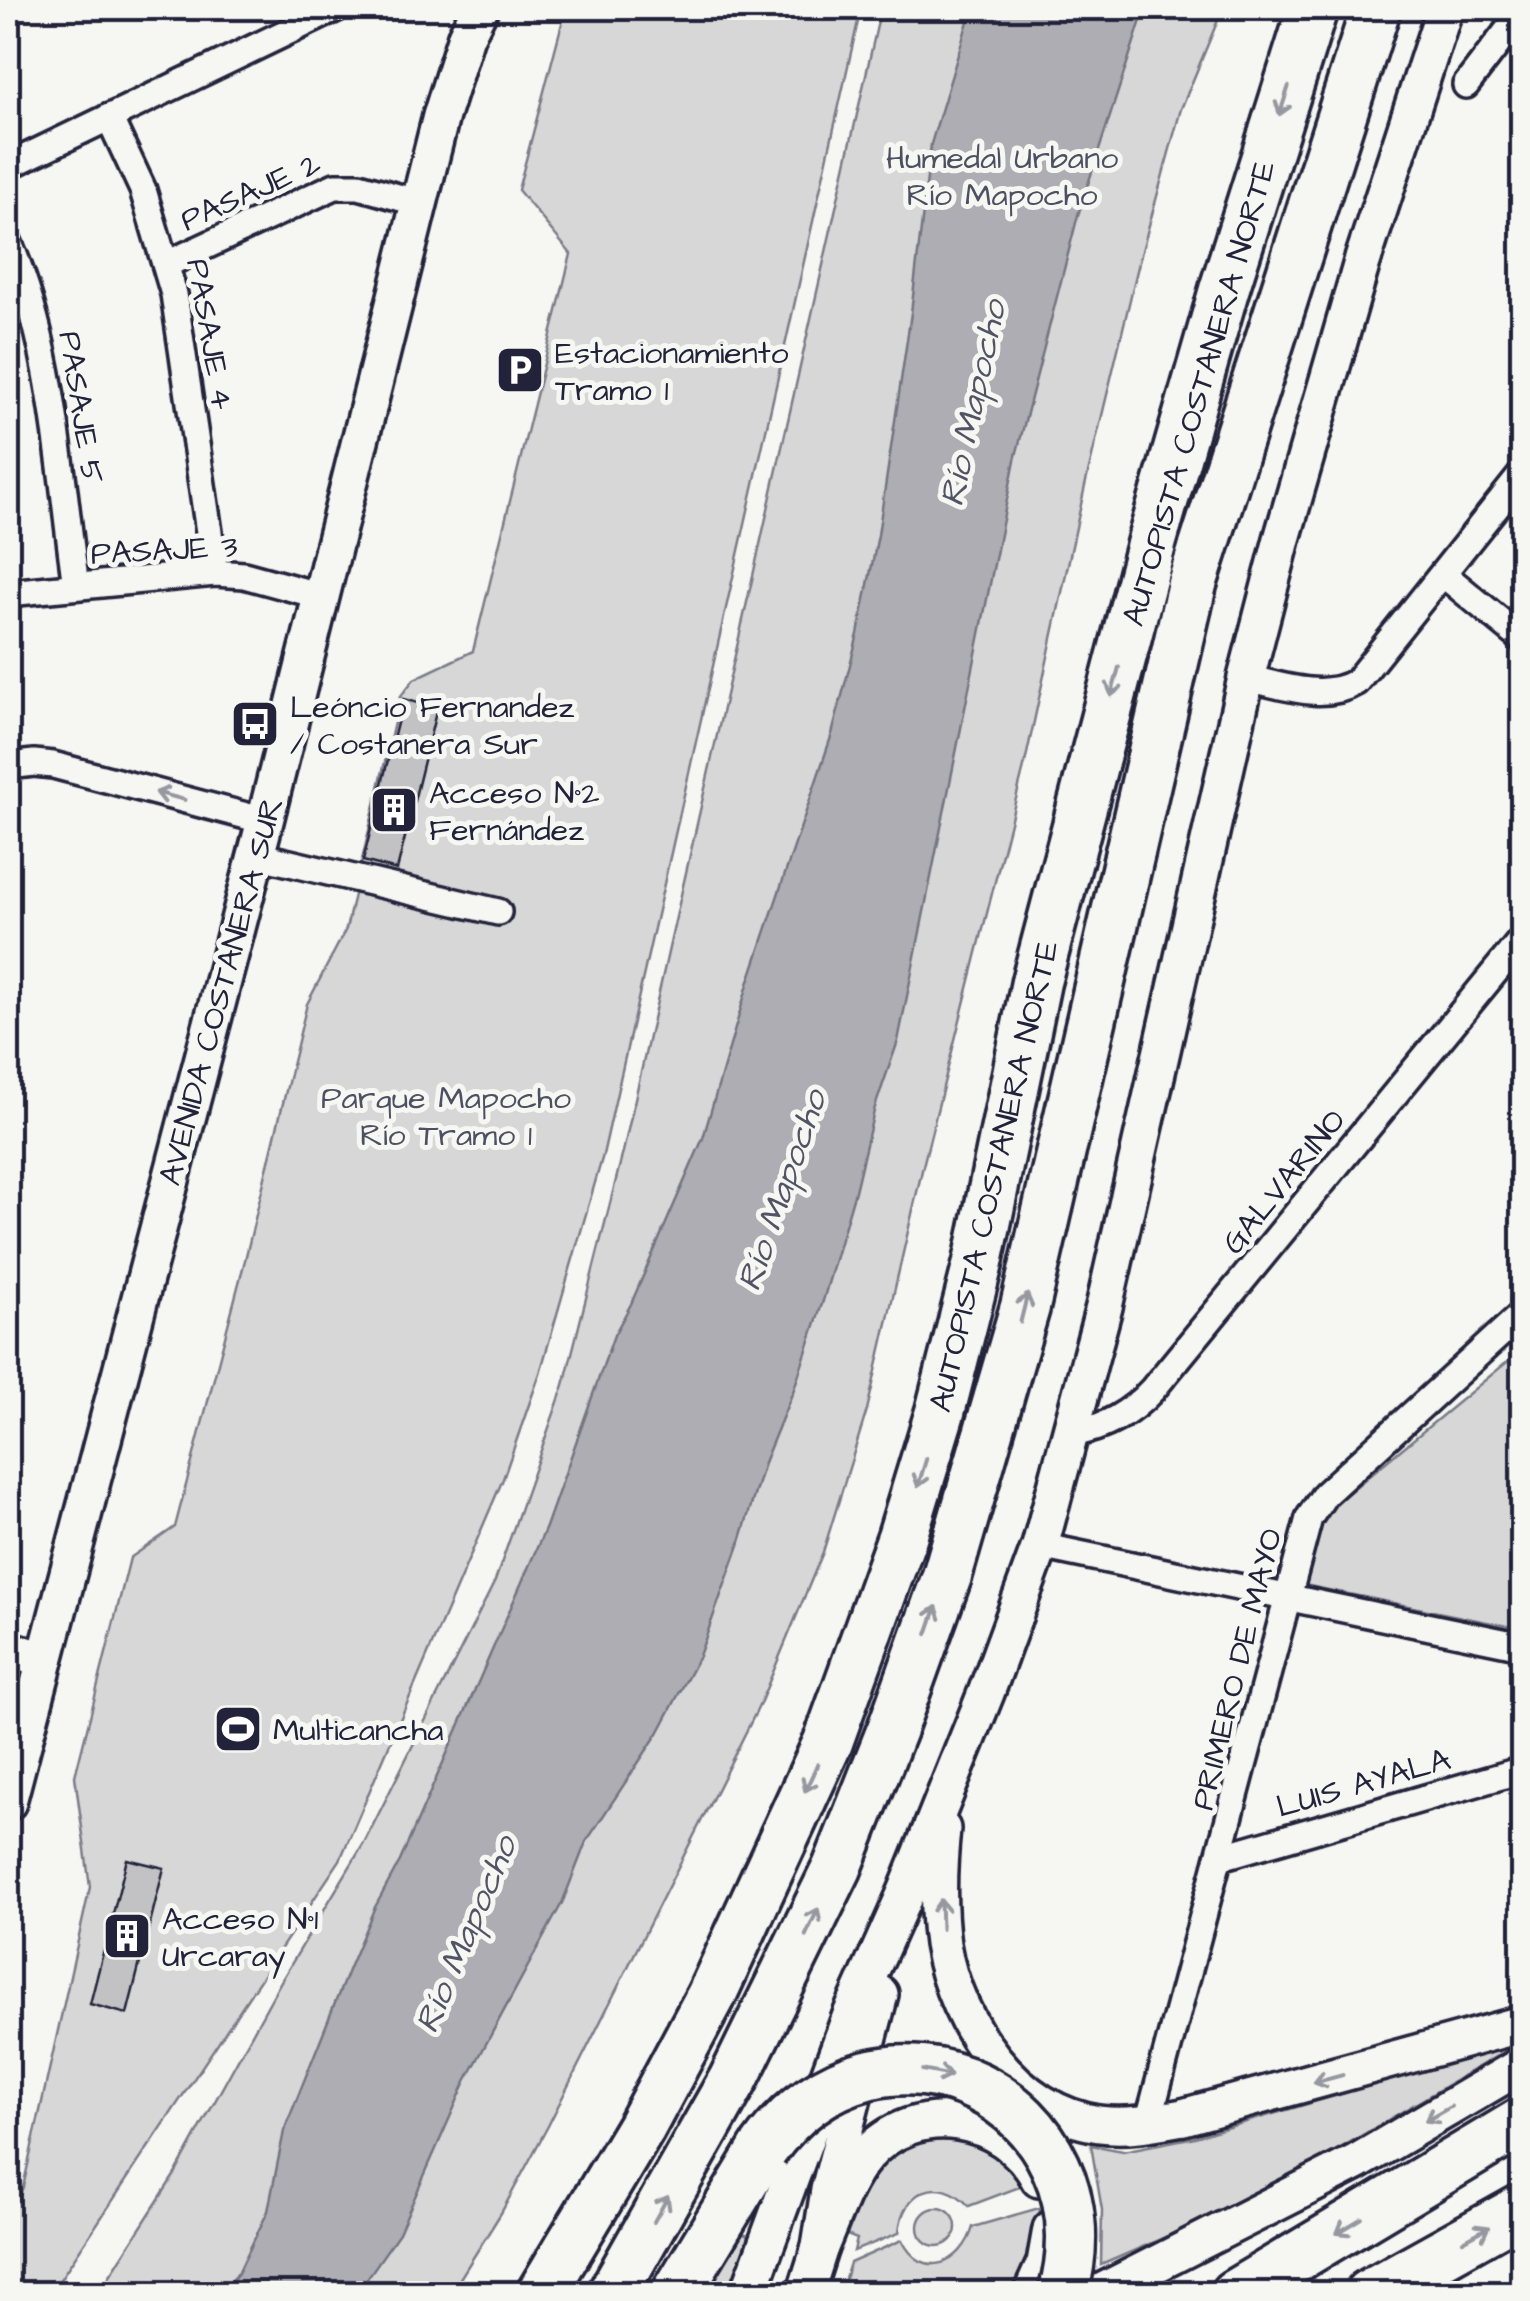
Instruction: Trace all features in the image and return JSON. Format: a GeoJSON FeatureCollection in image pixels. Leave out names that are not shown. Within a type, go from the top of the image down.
{"type":"FeatureCollection","features":[{"type":"Feature","properties":{"kind":"highway","name":"AUTOPISTA COSTANERA NORTE"},"geometry":{"type":"LineString","coordinates":[[541,2294],[641,2127],[712,1996],[828,1742],[902,1538],[963,1326],[1036,982],[1144,574],[1224,290],[1313,8]]}},
{"type":"Feature","properties":{"kind":"highway","name":"AUTOPISTA COSTANERA NORTE"},"geometry":{"type":"LineString","coordinates":[[612,2294],[733,2080],[817,1912],[865,1802],[947,1576],[1025,1307],[1192,584],[1376,8]]}},
{"type":"Feature","properties":{"kind":"highway"},"geometry":{"type":"LineString","coordinates":[[676,2294],[780,2127],[822,2092],[861,2076],[902,2069],[930,2071],[983,2088],[1026,2120],[1056,2164],[1072,2216],[1073,2243],[1063,2294]]}},
{"type":"Feature","properties":{"kind":"highway"},"geometry":{"type":"LineString","coordinates":[[1235,2294],[1522,2122]]}},
{"type":"Feature","properties":{"kind":"highway"},"geometry":{"type":"LineString","coordinates":[[1368,2294],[1522,2208]]}},
{"type":"Feature","properties":{"kind":"street"},"geometry":{"type":"LineString","coordinates":[[8,166],[337,8]]}},
{"type":"Feature","properties":{"kind":"street","name":"AVENIDA COSTANERA SUR"},"geometry":{"type":"LineString","coordinates":[[8,1802],[260,838],[418,203],[452,76],[480,8]]}},
{"type":"Feature","properties":{"kind":"street"},"geometry":{"type":"LineString","coordinates":[[748,2294],[851,2015],[906,1892],[986,1694],[1040,1546],[1115,1259],[1246,678],[1320,400],[1445,8]]}},
{"type":"Feature","properties":{"kind":"street"},"geometry":{"type":"LineString","coordinates":[[1466,85],[1522,12]]}},
{"type":"Feature","properties":{"kind":"street","name":"PASAJE 4"},"geometry":{"type":"LineString","coordinates":[[109,117],[143,190],[166,264],[180,325],[215,572]]}},
{"type":"Feature","properties":{"kind":"street","name":"PASAJE 2"},"geometry":{"type":"LineString","coordinates":[[166,264],[335,186],[359,186],[418,203]]}},
{"type":"Feature","properties":{"kind":"street","name":"PASAJE 5"},"geometry":{"type":"LineString","coordinates":[[8,241],[28,293],[44,359],[76,586]]}},
{"type":"Feature","properties":{"kind":"street"},"geometry":{"type":"LineString","coordinates":[[1246,678],[1323,693],[1344,689],[1366,672],[1522,474]]}},
{"type":"Feature","properties":{"kind":"street","name":"PASAJE 3"},"geometry":{"type":"LineString","coordinates":[[8,593],[215,572],[244,574],[320,596]]}},
{"type":"Feature","properties":{"kind":"street"},"geometry":{"type":"LineString","coordinates":[[1443,574],[1522,639]]}},
{"type":"Feature","properties":{"kind":"street"},"geometry":{"type":"LineString","coordinates":[[8,766],[53,766],[260,838],[498,912]]}},
{"type":"Feature","properties":{"kind":"street","name":"GALVARINO"},"geometry":{"type":"LineString","coordinates":[[1072,1434],[1122,1416],[1154,1389],[1522,939]]}},
{"type":"Feature","properties":{"kind":"street","name":"PRIMERO DE MAYO"},"geometry":{"type":"LineString","coordinates":[[1148,2123],[1305,1530],[1315,1507],[1522,1314]]}},
{"type":"Feature","properties":{"kind":"street"},"geometry":{"type":"LineString","coordinates":[[1040,1546],[1522,1646]]}},
{"type":"Feature","properties":{"kind":"street"},"geometry":{"type":"LineString","coordinates":[[8,1649],[44,1660]]}},
{"type":"Feature","properties":{"kind":"street","name":"LUIS AYALA"},"geometry":{"type":"LineString","coordinates":[[1221,1857],[1522,1770]]}},
{"type":"Feature","properties":{"kind":"street"},"geometry":{"type":"LineString","coordinates":[[946,1788],[940,1854],[942,1941],[952,1981],[974,2030],[1020,2086],[1054,2110],[1102,2124],[1148,2123],[1233,2105],[1522,2024]]}},
{"type":"Feature","properties":{"kind":"street"},"geometry":{"type":"LineString","coordinates":[[805,2294],[906,1892]]}},
{"type":"Feature","properties":{"kind":"street"},"geometry":{"type":"LineString","coordinates":[[1097,2294],[1356,2162],[1522,2065]]}},
{"type":"Feature","properties":{"kind":"street"},"geometry":{"type":"LineString","coordinates":[[820,2246],[855,2170],[883,2140],[920,2122],[962,2121],[991,2131],[1018,2149],[1032,2165],[1045,2191],[1050,2246],[1032,2294]]}},
{"type":"Feature","properties":{"kind":"street"},"geometry":{"type":"LineString","coordinates":[[1462,2294],[1522,2260]]}},
{"type":"Feature","properties":{"kind":"green space","name":"Parque Mapocho Río Tramo 1"},"geometry":{"type":"Polygon","coordinates":[[[566,8],[861,8],[603,1155],[540,1373],[503,1479],[340,1860],[51,2293],[8,2294],[8,2221],[23,2187],[90,1887],[75,1776],[130,1558],[175,1527],[307,1004],[346,929],[400,697],[414,679],[473,651],[571,254],[518,190],[566,8]]]}},
{"type":"Feature","properties":{"kind":"green space","name":"Humedal Urbano Río Mapocho"},"geometry":{"type":"Polygon","coordinates":[[[881,8],[1223,8],[1181,109],[1140,258],[1085,486],[1025,763],[923,1166],[867,1410],[823,1552],[759,1706],[548,2126],[501,2213],[451,2293],[98,2294],[175,2174],[281,1981],[363,1845],[495,1581],[564,1385],[623,1152],[881,8]]]}},
{"type":"Feature","properties":{"kind":"green space"},"geometry":{"type":"Polygon","coordinates":[[[1518,1353],[1522,1357],[1522,1629],[1304,1585],[1308,1547],[1319,1517],[1518,1353]]]}},
{"type":"Feature","properties":{"kind":"green space"},"geometry":{"type":"Polygon","coordinates":[[[1522,2041],[1255,2198],[1101,2265],[1102,2210],[1091,2145],[1123,2151],[1195,2137],[1522,2041]]]}},
{"type":"Feature","properties":{"kind":"green space"},"geometry":{"type":"Polygon","coordinates":[[[923,2138],[978,2139],[1030,2183],[969,2206],[946,2190],[924,2191],[907,2206],[899,2233],[854,2251],[857,2239],[847,2235],[873,2177],[892,2157],[923,2138]]]}},
{"type":"Feature","properties":{"kind":"green space"},"geometry":{"type":"Polygon","coordinates":[[[937,2208],[950,2214],[956,2227],[950,2240],[937,2246],[924,2240],[918,2227],[924,2214],[937,2208]]]}},
{"type":"Feature","properties":{"kind":"green space"},"geometry":{"type":"Polygon","coordinates":[[[1039,2208],[1043,2224],[1017,2293],[840,2294],[850,2263],[902,2240],[920,2261],[941,2263],[960,2251],[973,2227],[1039,2208]]]}},
{"type":"Feature","properties":{"kind":"green space"},"geometry":{"type":"Polygon","coordinates":[[[739,2231],[751,2238],[728,2293],[693,2294],[739,2231]]]}},
{"type":"Feature","properties":{"kind":"water","name":"Río Mapocho"},"geometry":{"type":"Polygon","coordinates":[[[972,8],[1145,8],[1078,215],[1015,460],[898,1041],[875,1107],[823,1301],[699,1656],[658,1733],[586,1842],[563,1901],[465,2083],[399,2233],[357,2293],[222,2293],[238,2273],[268,2211],[284,2131],[349,1968],[546,1527],[614,1335],[703,1138],[748,984],[832,734],[858,634],[878,535],[931,144],[972,8]]]}},
{"type":"Feature","properties":{"kind":"building","name":"Acceso N°2 Fernández"},"geometry":{"type":"Polygon","coordinates":[[[403,699],[437,708],[397,870],[363,861],[403,699]]]}},
{"type":"Feature","properties":{"kind":"building","name":"Acceso N°1 Urcaray"},"geometry":{"type":"Polygon","coordinates":[[[127,1859],[164,1868],[127,2014],[90,2004],[127,1859]]]}},
{"type":"Feature","properties":{"kind":"place","name":"Estacionamiento Tramo 1"},"geometry":{"type":"Point","coordinates":[520,370]}},
{"type":"Feature","properties":{"kind":"place","name":"Leóncio Fernandez / Costanera Sur"},"geometry":{"type":"Point","coordinates":[255,724]}},
{"type":"Feature","properties":{"kind":"place","name":"Acceso N°2 Fernández"},"geometry":{"type":"Point","coordinates":[394,810]}},
{"type":"Feature","properties":{"kind":"place","name":"Multicancha"},"geometry":{"type":"Point","coordinates":[238,1729]}},
{"type":"Feature","properties":{"kind":"place","name":"Acceso N°1 Urcaray"},"geometry":{"type":"Point","coordinates":[127,1936]}}]}
